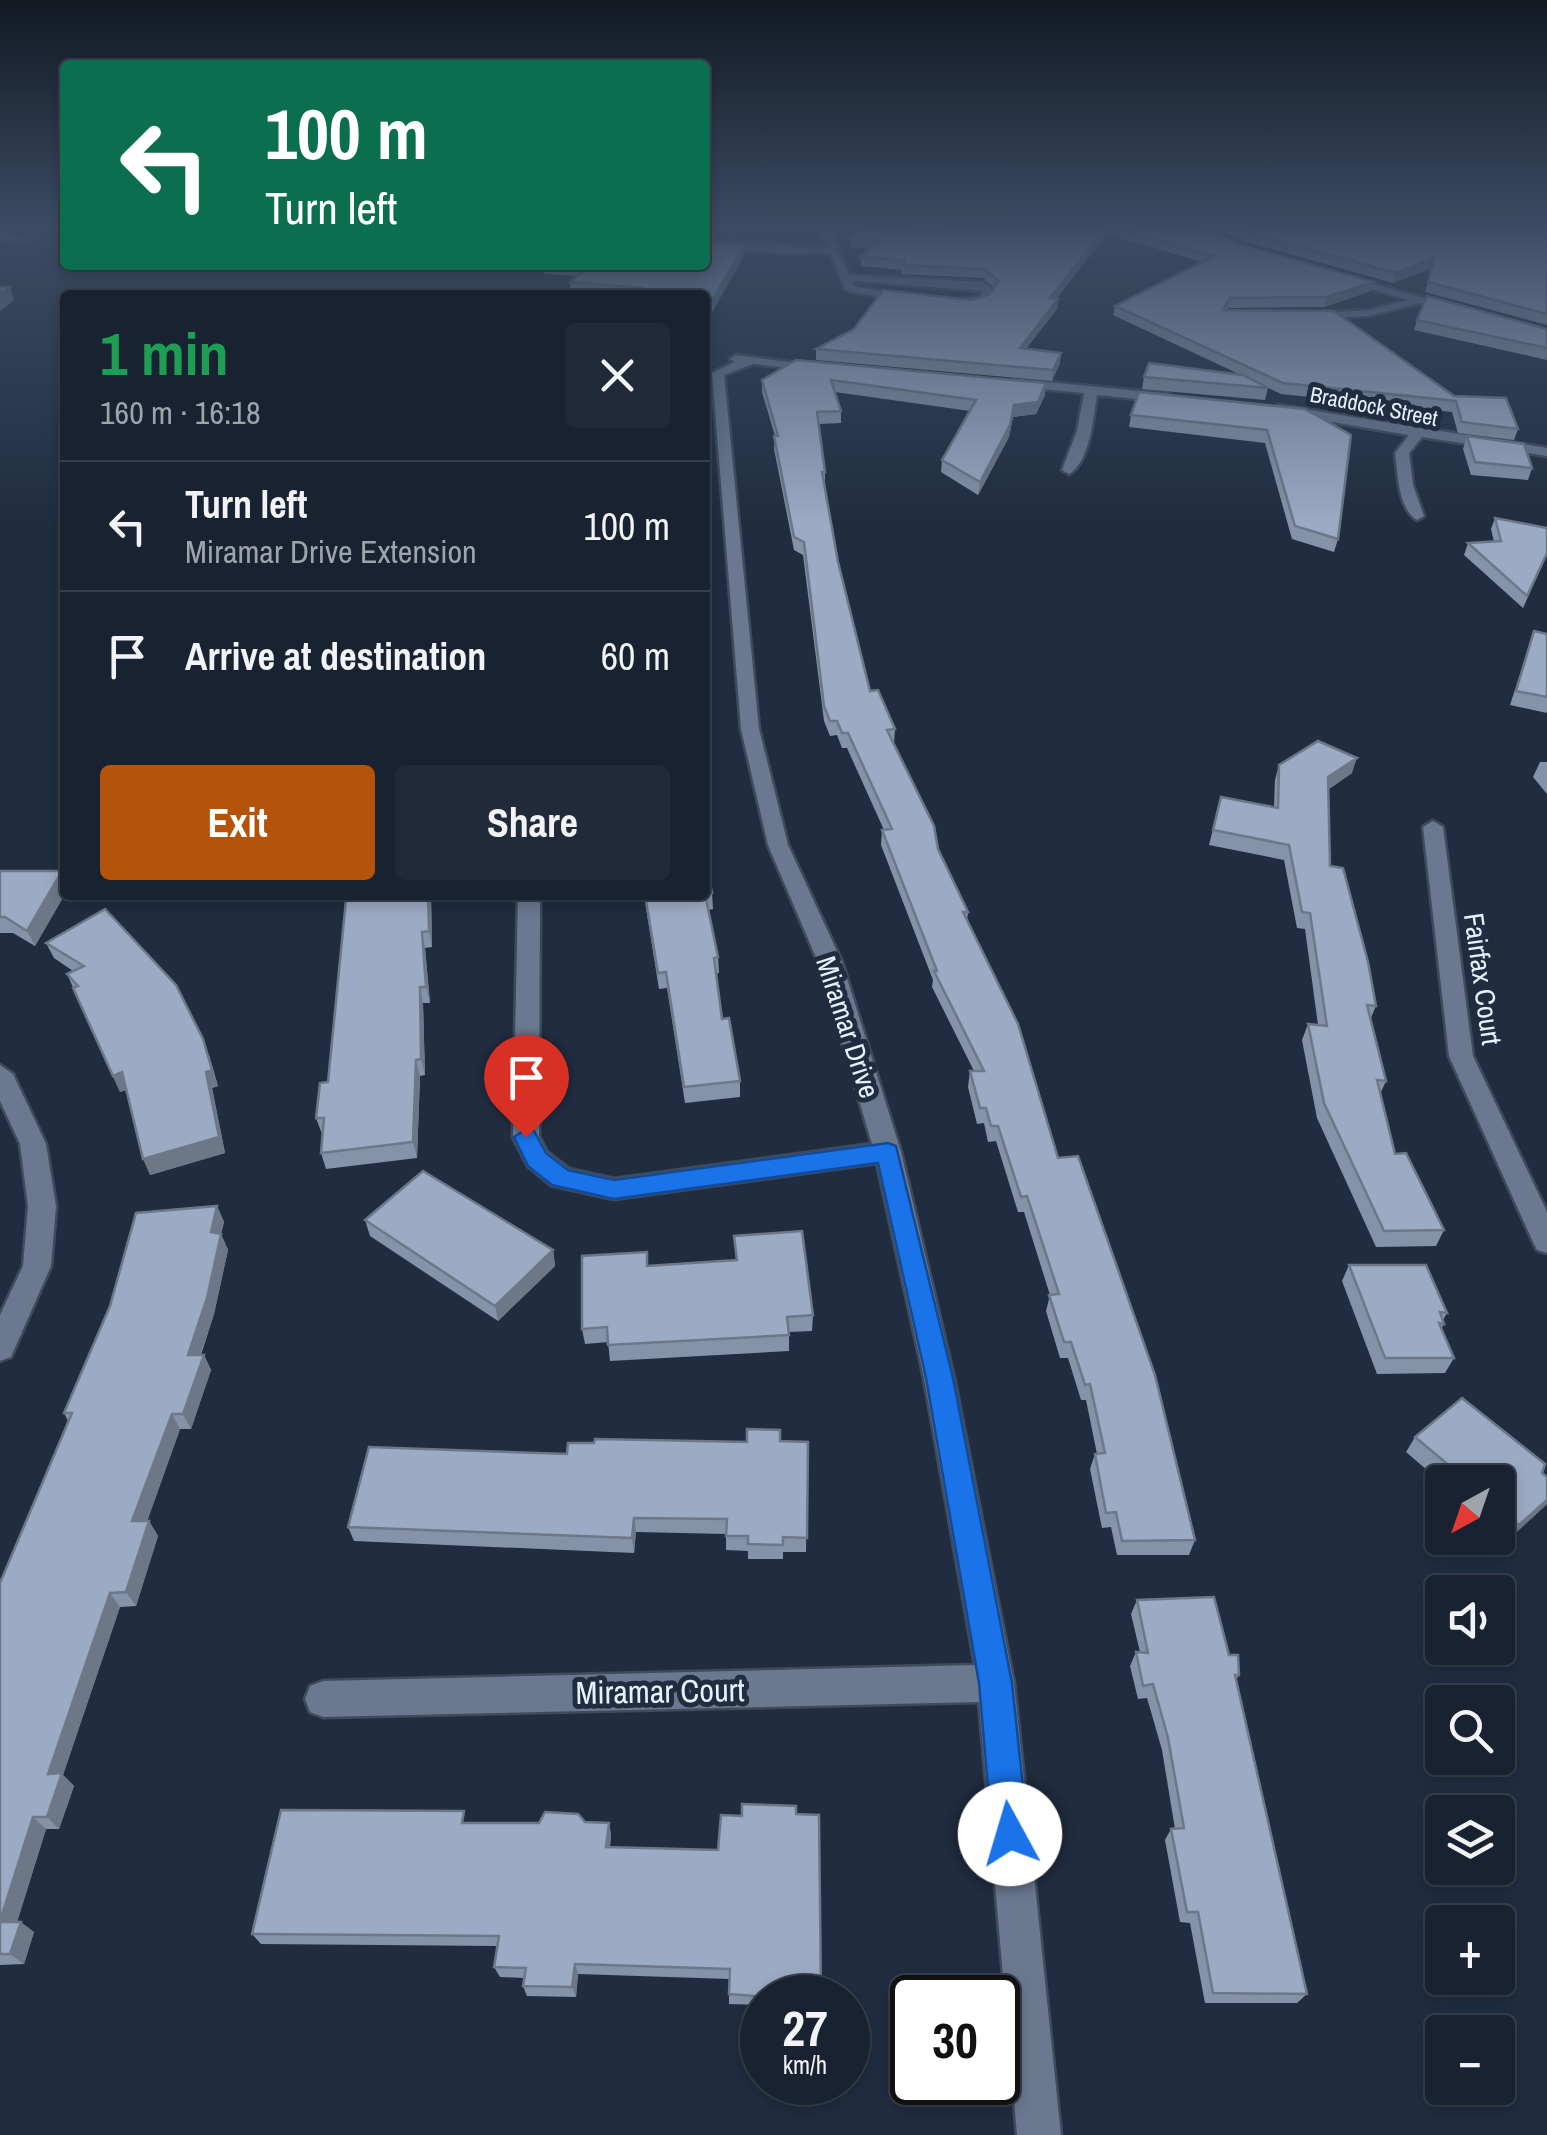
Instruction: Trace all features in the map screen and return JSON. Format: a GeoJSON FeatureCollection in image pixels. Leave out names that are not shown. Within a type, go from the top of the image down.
{"type":"FeatureCollection","features":[{"type":"Feature","properties":{"kind":"street"},"geometry":{"type":"LineString","coordinates":[[716,356],[832,368]]}},
{"type":"Feature","properties":{"kind":"street","name":"Miramar Drive"},"geometry":{"type":"LineString","coordinates":[[750,361],[718,373],[750,729],[778,845],[830,962],[888,1152],[940,1378],[996,1683],[1039,2135]]}},
{"type":"Feature","properties":{"kind":"street"},"geometry":{"type":"LineString","coordinates":[[997,382],[1179,399]]}},
{"type":"Feature","properties":{"kind":"street"},"geometry":{"type":"LineString","coordinates":[[1068,470],[1084,431],[1091,390]]}},
{"type":"Feature","properties":{"kind":"street","name":"Braddock Street"},"geometry":{"type":"LineString","coordinates":[[1270,408],[1547,452]]}},
{"type":"Feature","properties":{"kind":"street"},"geometry":{"type":"LineString","coordinates":[[1416,434],[1402,453],[1406,485],[1417,516]]}},
{"type":"Feature","properties":{"kind":"street","name":"Fairfax Court"},"geometry":{"type":"LineString","coordinates":[[1433,828],[1461,1056],[1547,1242]]}},
{"type":"Feature","properties":{"kind":"street"},"geometry":{"type":"LineString","coordinates":[[529,900],[526,1137],[537,1160],[561,1178],[614,1189],[888,1152]]}},
{"type":"Feature","properties":{"kind":"street"},"geometry":{"type":"LineString","coordinates":[[0,1074],[32,1144],[42,1206],[37,1266],[0,1348]]}},
{"type":"Feature","properties":{"kind":"street","name":"Miramar Court"},"geometry":{"type":"LineString","coordinates":[[324,1699],[996,1683]]}},
{"type":"Feature","properties":{"kind":"building"},"geometry":{"type":"Polygon","coordinates":[[[857,326],[1037,326],[1020,348],[1061,353],[1053,370],[816,349],[857,326]]]}},
{"type":"Feature","properties":{"kind":"building"},"geometry":{"type":"Polygon","coordinates":[[[1158,326],[1355,326],[1454,396],[1506,398],[1518,429],[1462,422],[1456,401],[1283,383],[1158,326]]]}},
{"type":"Feature","properties":{"kind":"building"},"geometry":{"type":"Polygon","coordinates":[[[1443,326],[1535,326],[1547,329],[1547,348],[1443,326]]]}},
{"type":"Feature","properties":{"kind":"building"},"geometry":{"type":"Polygon","coordinates":[[[796,360],[1046,383],[1038,402],[1014,405],[1010,425],[980,482],[942,460],[976,400],[831,380],[841,411],[817,412],[822,472],[838,562],[870,691],[878,690],[895,729],[887,730],[934,826],[938,849],[968,912],[963,912],[1018,1024],[1058,1158],[1078,1156],[1155,1375],[1195,1540],[1122,1541],[1116,1512],[1106,1513],[1095,1454],[1105,1453],[1090,1384],[1085,1385],[1071,1342],[1064,1342],[1049,1295],[1059,1294],[1027,1196],[1021,1197],[998,1126],[991,1126],[986,1108],[980,1108],[970,1071],[984,1071],[934,971],[882,830],[892,829],[848,733],[842,733],[837,721],[830,721],[824,706],[804,542],[794,537],[774,436],[778,436],[762,380],[796,360]]]}},
{"type":"Feature","properties":{"kind":"building"},"geometry":{"type":"Polygon","coordinates":[[[1149,363],[1243,375],[1268,388],[1144,377],[1149,363]]]}},
{"type":"Feature","properties":{"kind":"building"},"geometry":{"type":"Polygon","coordinates":[[[1139,392],[1305,409],[1351,435],[1338,539],[1295,526],[1267,430],[1131,415],[1139,392]]]}},
{"type":"Feature","properties":{"kind":"building"},"geometry":{"type":"Polygon","coordinates":[[[1467,436],[1524,444],[1532,468],[1475,462],[1467,436]]]}},
{"type":"Feature","properties":{"kind":"building"},"geometry":{"type":"Polygon","coordinates":[[[1495,518],[1547,528],[1547,553],[1527,596],[1468,543],[1501,541],[1495,518]]]}},
{"type":"Feature","properties":{"kind":"building"},"geometry":{"type":"Polygon","coordinates":[[[1534,631],[1547,634],[1547,697],[1516,691],[1534,631]]]}},
{"type":"Feature","properties":{"kind":"building"},"geometry":{"type":"Polygon","coordinates":[[[1318,741],[1357,758],[1328,777],[1330,866],[1343,868],[1368,962],[1376,1006],[1367,1005],[1386,1081],[1377,1080],[1395,1154],[1406,1153],[1444,1230],[1384,1231],[1324,1103],[1308,1024],[1327,1026],[1310,913],[1302,912],[1289,845],[1213,830],[1221,797],[1278,808],[1279,765],[1318,741]]]}},
{"type":"Feature","properties":{"kind":"building"},"geometry":{"type":"Polygon","coordinates":[[[0,871],[60,871],[27,931],[0,917],[0,871]]]}},
{"type":"Feature","properties":{"kind":"building"},"geometry":{"type":"Polygon","coordinates":[[[346,900],[428,900],[429,931],[422,932],[426,987],[420,987],[421,1059],[416,1060],[413,1142],[321,1153],[324,1118],[316,1118],[320,1083],[328,1082],[346,900]]]}},
{"type":"Feature","properties":{"kind":"building"},"geometry":{"type":"Polygon","coordinates":[[[646,900],[706,900],[718,957],[714,958],[722,1019],[729,1018],[740,1081],[684,1087],[666,972],[658,973],[646,900]]]}},
{"type":"Feature","properties":{"kind":"building"},"geometry":{"type":"Polygon","coordinates":[[[105,909],[176,985],[203,1039],[212,1070],[206,1072],[219,1137],[143,1159],[122,1072],[113,1076],[73,988],[78,986],[67,974],[84,966],[46,943],[105,909]]]}},
{"type":"Feature","properties":{"kind":"building"},"geometry":{"type":"Polygon","coordinates":[[[423,1171],[553,1250],[495,1306],[365,1220],[423,1171]]]}},
{"type":"Feature","properties":{"kind":"building"},"geometry":{"type":"Polygon","coordinates":[[[217,1206],[211,1232],[221,1234],[207,1298],[188,1355],[204,1355],[183,1414],[172,1414],[132,1521],[149,1521],[126,1592],[110,1593],[48,1774],[62,1773],[47,1817],[33,1817],[0,1921],[0,1583],[72,1413],[64,1413],[110,1306],[136,1213],[217,1206]]]}},
{"type":"Feature","properties":{"kind":"building"},"geometry":{"type":"Polygon","coordinates":[[[802,1231],[813,1315],[787,1317],[789,1335],[608,1345],[607,1327],[582,1329],[582,1256],[647,1252],[647,1266],[737,1260],[734,1236],[802,1231]]]}},
{"type":"Feature","properties":{"kind":"building"},"geometry":{"type":"Polygon","coordinates":[[[1349,1265],[1426,1265],[1447,1313],[1440,1312],[1444,1324],[1439,1323],[1454,1358],[1385,1358],[1349,1265]]]}},
{"type":"Feature","properties":{"kind":"building"},"geometry":{"type":"Polygon","coordinates":[[[1462,1398],[1545,1464],[1542,1473],[1547,1477],[1547,1500],[1519,1525],[1515,1522],[1515,1465],[1449,1465],[1415,1437],[1462,1398]]]}},
{"type":"Feature","properties":{"kind":"building"},"geometry":{"type":"Polygon","coordinates":[[[747,1429],[780,1430],[780,1441],[808,1442],[807,1538],[783,1537],[783,1545],[748,1544],[748,1536],[726,1536],[727,1519],[634,1518],[632,1538],[348,1527],[369,1447],[567,1454],[568,1443],[594,1443],[595,1439],[747,1442],[747,1429]]]}},
{"type":"Feature","properties":{"kind":"building"},"geometry":{"type":"Polygon","coordinates":[[[1214,1597],[1229,1655],[1238,1655],[1239,1675],[1235,1675],[1307,1994],[1213,1993],[1198,1912],[1187,1912],[1171,1829],[1184,1828],[1168,1738],[1153,1684],[1143,1686],[1136,1652],[1148,1653],[1137,1600],[1214,1597]]]}},
{"type":"Feature","properties":{"kind":"building"},"geometry":{"type":"Polygon","coordinates":[[[742,1804],[796,1806],[796,1814],[819,1815],[821,1975],[740,1975],[740,1995],[729,1994],[730,1969],[575,1964],[572,1987],[523,1986],[526,1968],[494,1967],[499,1936],[252,1934],[281,1810],[464,1811],[462,1823],[539,1823],[545,1812],[578,1814],[585,1822],[609,1823],[606,1847],[718,1850],[721,1815],[742,1816],[742,1804]]]}},
{"type":"Feature","properties":{"kind":"building"},"geometry":{"type":"Polygon","coordinates":[[[0,1922],[21,1922],[10,1954],[0,1954],[0,1922]]]}},
{"type":"Feature","properties":{"kind":"route"},"geometry":{"type":"LineString","coordinates":[[526,1137],[537,1160],[561,1178],[582,1186],[614,1189],[888,1152],[940,1378],[996,1683],[1010,1834]]}}]}
